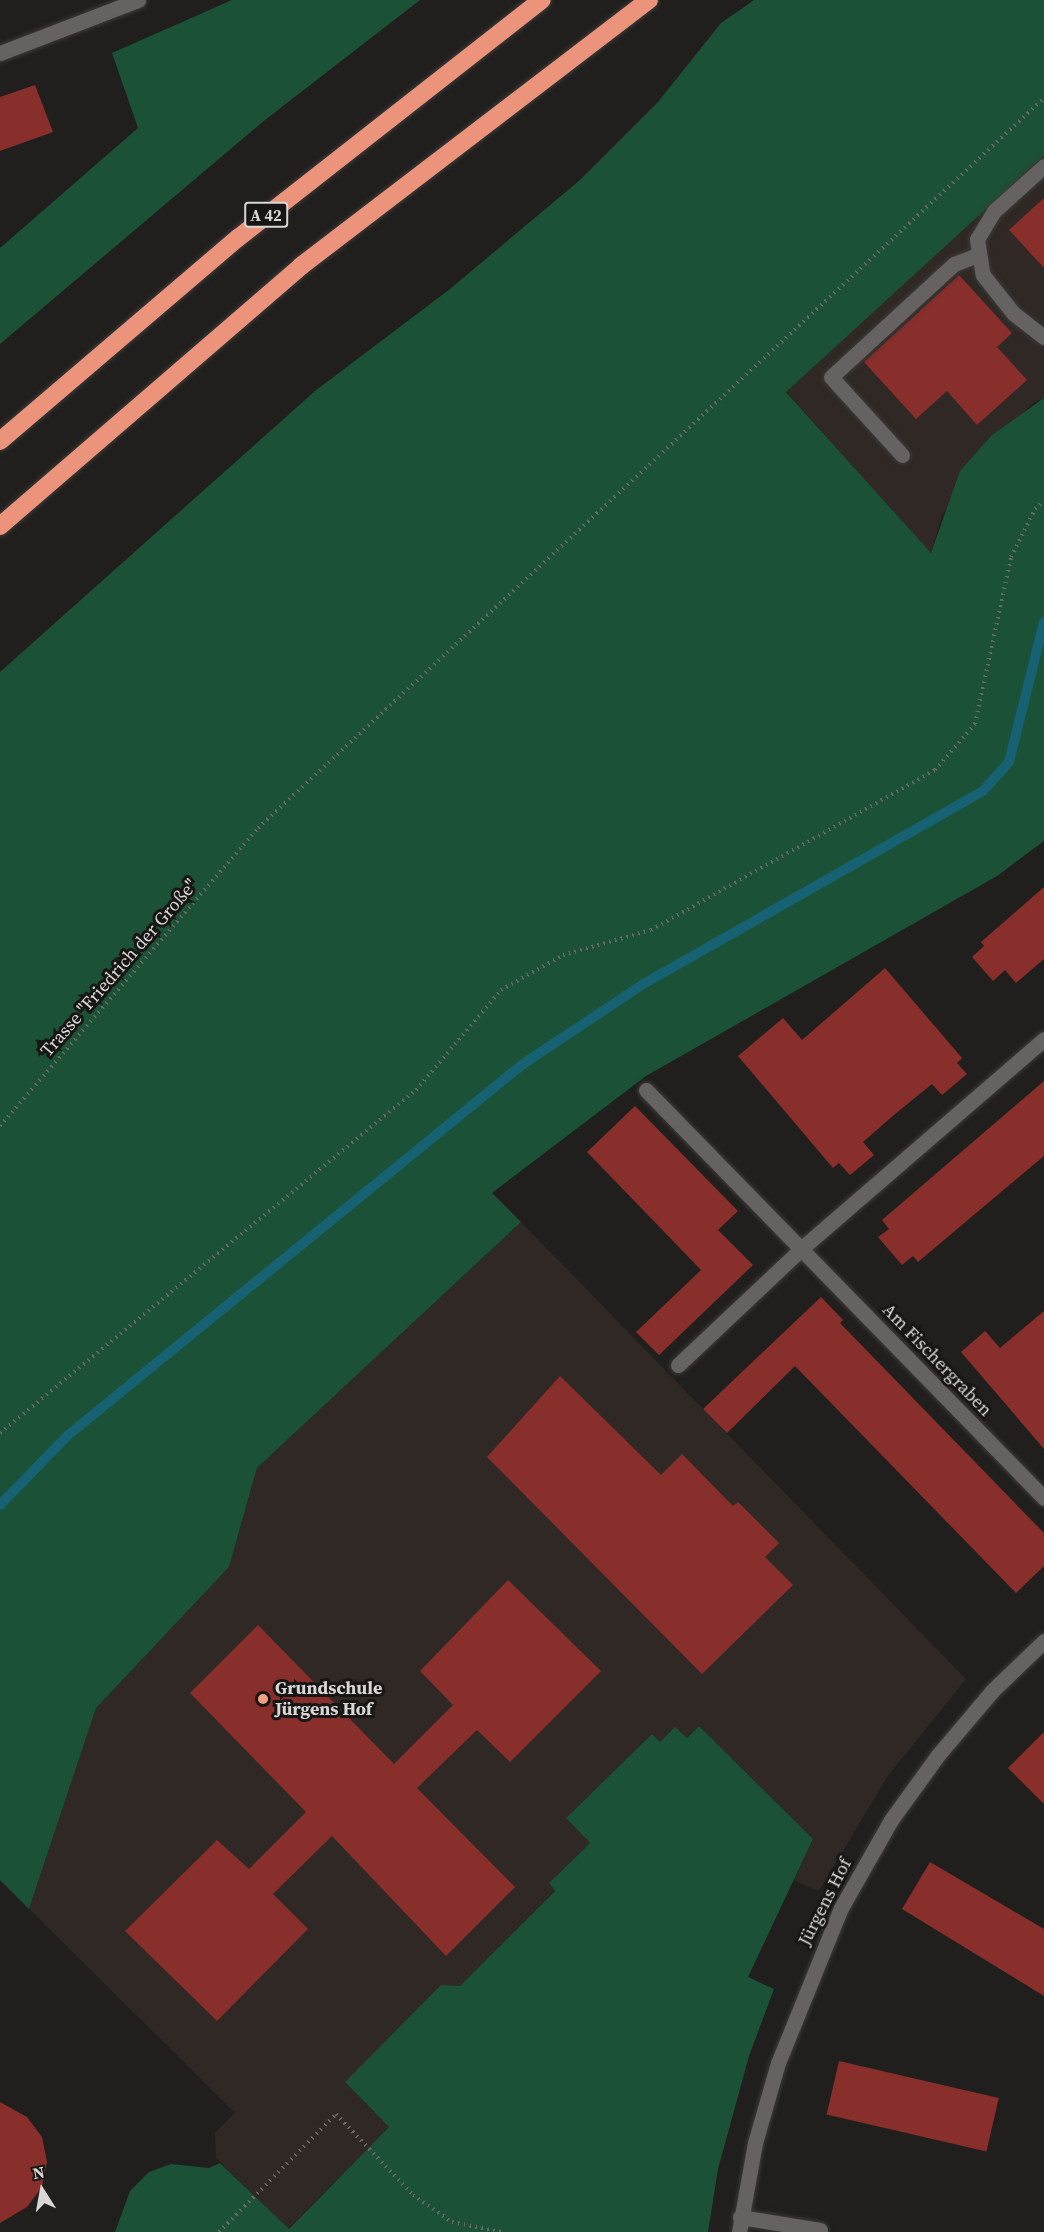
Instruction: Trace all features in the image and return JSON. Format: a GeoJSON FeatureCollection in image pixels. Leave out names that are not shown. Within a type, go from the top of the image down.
{"type":"FeatureCollection","features":[{"type":"Feature","properties":{"kind":"highway","name":"A 42"},"geometry":{"type":"LineString","coordinates":[[0,441],[238,237],[542,0]]}},
{"type":"Feature","properties":{"kind":"highway"},"geometry":{"type":"LineString","coordinates":[[0,526],[301,267],[649,0]]}},
{"type":"Feature","properties":{"kind":"street"},"geometry":{"type":"LineString","coordinates":[[0,53],[138,0]]}},
{"type":"Feature","properties":{"kind":"street"},"geometry":{"type":"LineString","coordinates":[[1044,166],[994,211],[977,239],[977,255],[983,274],[1013,314],[1044,337]]}},
{"type":"Feature","properties":{"kind":"street"},"geometry":{"type":"LineString","coordinates":[[902,455],[831,377],[954,264],[977,255]]}},
{"type":"Feature","properties":{"kind":"street"},"geometry":{"type":"LineString","coordinates":[[678,1365],[802,1248],[1044,1039]]}},
{"type":"Feature","properties":{"kind":"street","name":"Am Fischergraben"},"geometry":{"type":"LineString","coordinates":[[646,1090],[1044,1498]]}},
{"type":"Feature","properties":{"kind":"street","name":"Jürgens Hof"},"geometry":{"type":"LineString","coordinates":[[740,2225],[778,2063],[841,1908],[891,1820],[938,1755],[992,1691],[1044,1641]]}},
{"type":"Feature","properties":{"kind":"street"},"geometry":{"type":"LineString","coordinates":[[740,2225],[820,2230]]}},
{"type":"Feature","properties":{"kind":"path","name":"Trasse \"Friedrich der Große\""},"geometry":{"type":"LineString","coordinates":[[0,1126],[258,828],[1044,98]]}},
{"type":"Feature","properties":{"kind":"path"},"geometry":{"type":"LineString","coordinates":[[0,1433],[416,1090],[501,990],[563,955],[651,930],[934,770],[975,724],[1011,557],[1035,509],[1044,501]]}},
{"type":"Feature","properties":{"kind":"path"},"geometry":{"type":"LineString","coordinates":[[219,2232],[336,2114],[412,2194],[452,2222],[501,2232]]}},
{"type":"Feature","properties":{"kind":"shaded area"},"geometry":{"type":"Polygon","coordinates":[[[1044,156],[1044,398],[1030,405],[942,515],[931,554],[786,391],[1044,156]]]}},
{"type":"Feature","properties":{"kind":"shaded area"},"geometry":{"type":"Polygon","coordinates":[[[521,1222],[966,1679],[887,1777],[819,1891],[794,1880],[813,1839],[699,1726],[686,1738],[660,1742],[652,1734],[566,1818],[590,1843],[549,1883],[555,1890],[460,1986],[345,2082],[389,2127],[288,2229],[216,2158],[215,2133],[235,2113],[29,1909],[96,1708],[229,1567],[257,1468],[521,1222]]]}},
{"type":"Feature","properties":{"kind":"green space"},"geometry":{"type":"Polygon","coordinates":[[[232,0],[420,0],[265,120],[0,344],[0,248],[138,128],[112,53],[232,0]]]}},
{"type":"Feature","properties":{"kind":"green space"},"geometry":{"type":"Polygon","coordinates":[[[754,0],[1044,0],[1044,156],[786,392],[931,553],[960,471],[992,435],[1044,398],[1044,841],[997,876],[646,1076],[492,1193],[521,1222],[257,1468],[229,1567],[96,1708],[29,1909],[0,1880],[0,672],[315,391],[450,289],[580,180],[658,102],[721,23],[754,0]]]}},
{"type":"Feature","properties":{"kind":"green space"},"geometry":{"type":"Polygon","coordinates":[[[699,1726],[813,1839],[748,1977],[774,1989],[749,2056],[718,2169],[708,2232],[115,2232],[130,2191],[149,2172],[171,2164],[209,2168],[220,2163],[289,2229],[389,2127],[345,2082],[441,1985],[460,1986],[555,1891],[549,1883],[590,1843],[566,1818],[652,1734],[660,1742],[675,1727],[687,1738],[699,1726]]]}},
{"type":"Feature","properties":{"kind":"building"},"geometry":{"type":"Polygon","coordinates":[[[35,85],[53,132],[0,151],[0,97],[35,85]]]}},
{"type":"Feature","properties":{"kind":"building"},"geometry":{"type":"Polygon","coordinates":[[[1044,198],[1044,268],[1009,230],[1044,198]]]}},
{"type":"Feature","properties":{"kind":"building"},"geometry":{"type":"Polygon","coordinates":[[[959,275],[1012,333],[997,347],[1027,380],[977,425],[947,391],[916,419],[864,362],[959,275]]]}},
{"type":"Feature","properties":{"kind":"building"},"geometry":{"type":"Polygon","coordinates":[[[1044,887],[1044,959],[1016,983],[1005,970],[993,981],[972,957],[984,946],[981,942],[1044,887]]]}},
{"type":"Feature","properties":{"kind":"building"},"geometry":{"type":"Polygon","coordinates":[[[885,968],[962,1058],[957,1063],[967,1074],[942,1095],[932,1084],[895,1114],[863,1142],[874,1155],[850,1175],[839,1163],[833,1168],[738,1056],[783,1018],[802,1040],[885,968]]]}},
{"type":"Feature","properties":{"kind":"building"},"geometry":{"type":"Polygon","coordinates":[[[1044,1081],[1044,1156],[918,1262],[913,1256],[902,1265],[878,1237],[889,1229],[882,1220],[1044,1081]]]}},
{"type":"Feature","properties":{"kind":"building"},"geometry":{"type":"Polygon","coordinates":[[[635,1106],[738,1211],[718,1230],[753,1265],[659,1355],[636,1332],[701,1270],[587,1152],[635,1106]]]}},
{"type":"Feature","properties":{"kind":"building"},"geometry":{"type":"Polygon","coordinates":[[[821,1297],[843,1320],[840,1323],[1044,1533],[1044,1566],[1016,1593],[795,1366],[727,1433],[703,1409],[821,1297]]]}},
{"type":"Feature","properties":{"kind":"building"},"geometry":{"type":"Polygon","coordinates":[[[1044,1311],[1044,1449],[961,1352],[985,1331],[1000,1348],[1044,1311]]]}},
{"type":"Feature","properties":{"kind":"building"},"geometry":{"type":"Polygon","coordinates":[[[560,1376],[661,1475],[682,1454],[733,1506],[738,1502],[779,1543],[765,1557],[793,1585],[702,1674],[487,1457],[560,1376]]]}},
{"type":"Feature","properties":{"kind":"building","name":"Grundschule Jürgens Hof"},"geometry":{"type":"Polygon","coordinates":[[[508,1580],[601,1671],[510,1762],[477,1730],[417,1788],[515,1887],[446,1956],[332,1836],[273,1894],[308,1929],[217,2021],[125,1931],[217,1840],[249,1869],[306,1812],[190,1693],[258,1625],[394,1764],[453,1705],[420,1671],[508,1580]]]}},
{"type":"Feature","properties":{"kind":"building"},"geometry":{"type":"Polygon","coordinates":[[[1044,1732],[1044,1804],[1008,1768],[1044,1732]]]}},
{"type":"Feature","properties":{"kind":"building"},"geometry":{"type":"Polygon","coordinates":[[[930,1862],[1044,1929],[1044,1996],[902,1909],[930,1862]]]}},
{"type":"Feature","properties":{"kind":"building"},"geometry":{"type":"Polygon","coordinates":[[[839,2061],[999,2098],[986,2151],[827,2115],[839,2061]]]}},
{"type":"Feature","properties":{"kind":"building"},"geometry":{"type":"Polygon","coordinates":[[[0,2102],[27,2117],[42,2137],[47,2162],[42,2187],[27,2207],[0,2223],[0,2102]]]}},
{"type":"Feature","properties":{"kind":"waterway"},"geometry":{"type":"LineString","coordinates":[[0,1505],[67,1436],[523,1064],[645,983],[983,791],[1009,762],[1044,622]]}},
{"type":"Feature","properties":{"kind":"place","name":"Grundschule Jürgens Hof"},"geometry":{"type":"Point","coordinates":[263,1699]}}]}
